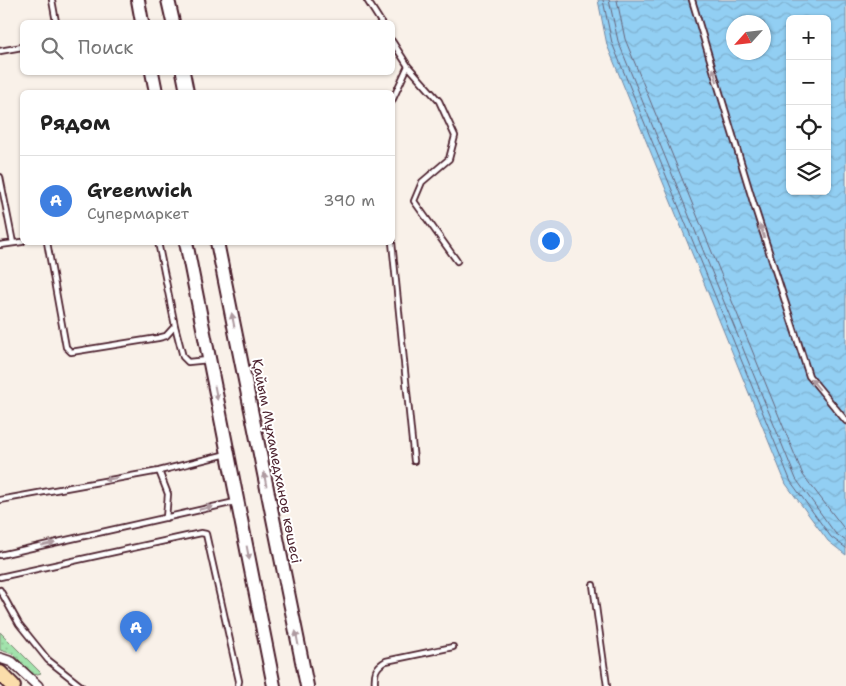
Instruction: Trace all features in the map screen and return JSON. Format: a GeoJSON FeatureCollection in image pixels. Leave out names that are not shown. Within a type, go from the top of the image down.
{"type":"FeatureCollection","features":[{"type":"Feature","properties":{"kind":"main road"},"geometry":{"type":"LineString","coordinates":[[138,0],[142,20]]}},
{"type":"Feature","properties":{"kind":"main road"},"geometry":{"type":"LineString","coordinates":[[168,0],[173,20]]}},
{"type":"Feature","properties":{"kind":"main road"},"geometry":{"type":"LineString","coordinates":[[153,75],[156,90]]}},
{"type":"Feature","properties":{"kind":"main road"},"geometry":{"type":"LineString","coordinates":[[184,75],[187,90]]}},
{"type":"Feature","properties":{"kind":"main road"},"geometry":{"type":"LineString","coordinates":[[187,245],[274,686]]}},
{"type":"Feature","properties":{"kind":"main road","name":"Қайым Мұхамедханов көшесі"},"geometry":{"type":"LineString","coordinates":[[218,245],[307,686]]}},
{"type":"Feature","properties":{"kind":"main road"},"geometry":{"type":"LineString","coordinates":[[0,673],[13,686]]}},
{"type":"Feature","properties":{"kind":"street"},"geometry":{"type":"LineString","coordinates":[[0,658],[12,662],[38,686]]}},
{"type":"Feature","properties":{"kind":"lane"},"geometry":{"type":"LineString","coordinates":[[52,0],[56,20]]}},
{"type":"Feature","properties":{"kind":"lane"},"geometry":{"type":"LineString","coordinates":[[367,0],[380,20]]}},
{"type":"Feature","properties":{"kind":"lane"},"geometry":{"type":"LineString","coordinates":[[692,0],[753,202],[809,376],[846,421]]}},
{"type":"Feature","properties":{"kind":"lane"},"geometry":{"type":"LineString","coordinates":[[395,46],[408,66],[439,101],[455,136],[449,159],[422,182],[414,201],[456,261]]}},
{"type":"Feature","properties":{"kind":"lane"},"geometry":{"type":"LineString","coordinates":[[0,51],[20,47]]}},
{"type":"Feature","properties":{"kind":"lane"},"geometry":{"type":"LineString","coordinates":[[395,94],[408,66]]}},
{"type":"Feature","properties":{"kind":"lane"},"geometry":{"type":"LineString","coordinates":[[0,177],[13,243]]}},
{"type":"Feature","properties":{"kind":"lane"},"geometry":{"type":"LineString","coordinates":[[0,245],[20,242]]}},
{"type":"Feature","properties":{"kind":"lane"},"geometry":{"type":"LineString","coordinates":[[48,245],[66,347],[71,352],[166,336],[174,326]]}},
{"type":"Feature","properties":{"kind":"lane"},"geometry":{"type":"LineString","coordinates":[[159,245],[174,326],[183,357],[188,362],[210,360]]}},
{"type":"Feature","properties":{"kind":"lane"},"geometry":{"type":"LineString","coordinates":[[392,245],[414,461]]}},
{"type":"Feature","properties":{"kind":"lane"},"geometry":{"type":"LineString","coordinates":[[0,500],[159,470],[228,454]]}},
{"type":"Feature","properties":{"kind":"lane"},"geometry":{"type":"LineString","coordinates":[[159,470],[168,494],[166,518]]}},
{"type":"Feature","properties":{"kind":"lane"},"geometry":{"type":"LineString","coordinates":[[0,555],[237,501]]}},
{"type":"Feature","properties":{"kind":"lane"},"geometry":{"type":"LineString","coordinates":[[0,577],[201,532],[206,534],[239,681],[238,686]]}},
{"type":"Feature","properties":{"kind":"lane"},"geometry":{"type":"LineString","coordinates":[[593,585],[608,686]]}},
{"type":"Feature","properties":{"kind":"lane"},"geometry":{"type":"LineString","coordinates":[[0,590],[19,624],[48,660],[81,686]]}},
{"type":"Feature","properties":{"kind":"lane"},"geometry":{"type":"LineString","coordinates":[[375,686],[374,674],[378,665],[386,660],[453,647]]}},
{"type":"Feature","properties":{"kind":"green space"},"geometry":{"type":"Polygon","coordinates":[[[0,632],[41,673],[34,675],[13,654],[0,650],[0,632]]]}},
{"type":"Feature","properties":{"kind":"water"},"geometry":{"type":"Polygon","coordinates":[[[598,0],[846,0],[846,555],[828,541],[786,484],[607,45],[598,0]]]}},
{"type":"Feature","properties":{"kind":"place","name":"Greenwich"},"geometry":{"type":"Point","coordinates":[136,652]}}]}
